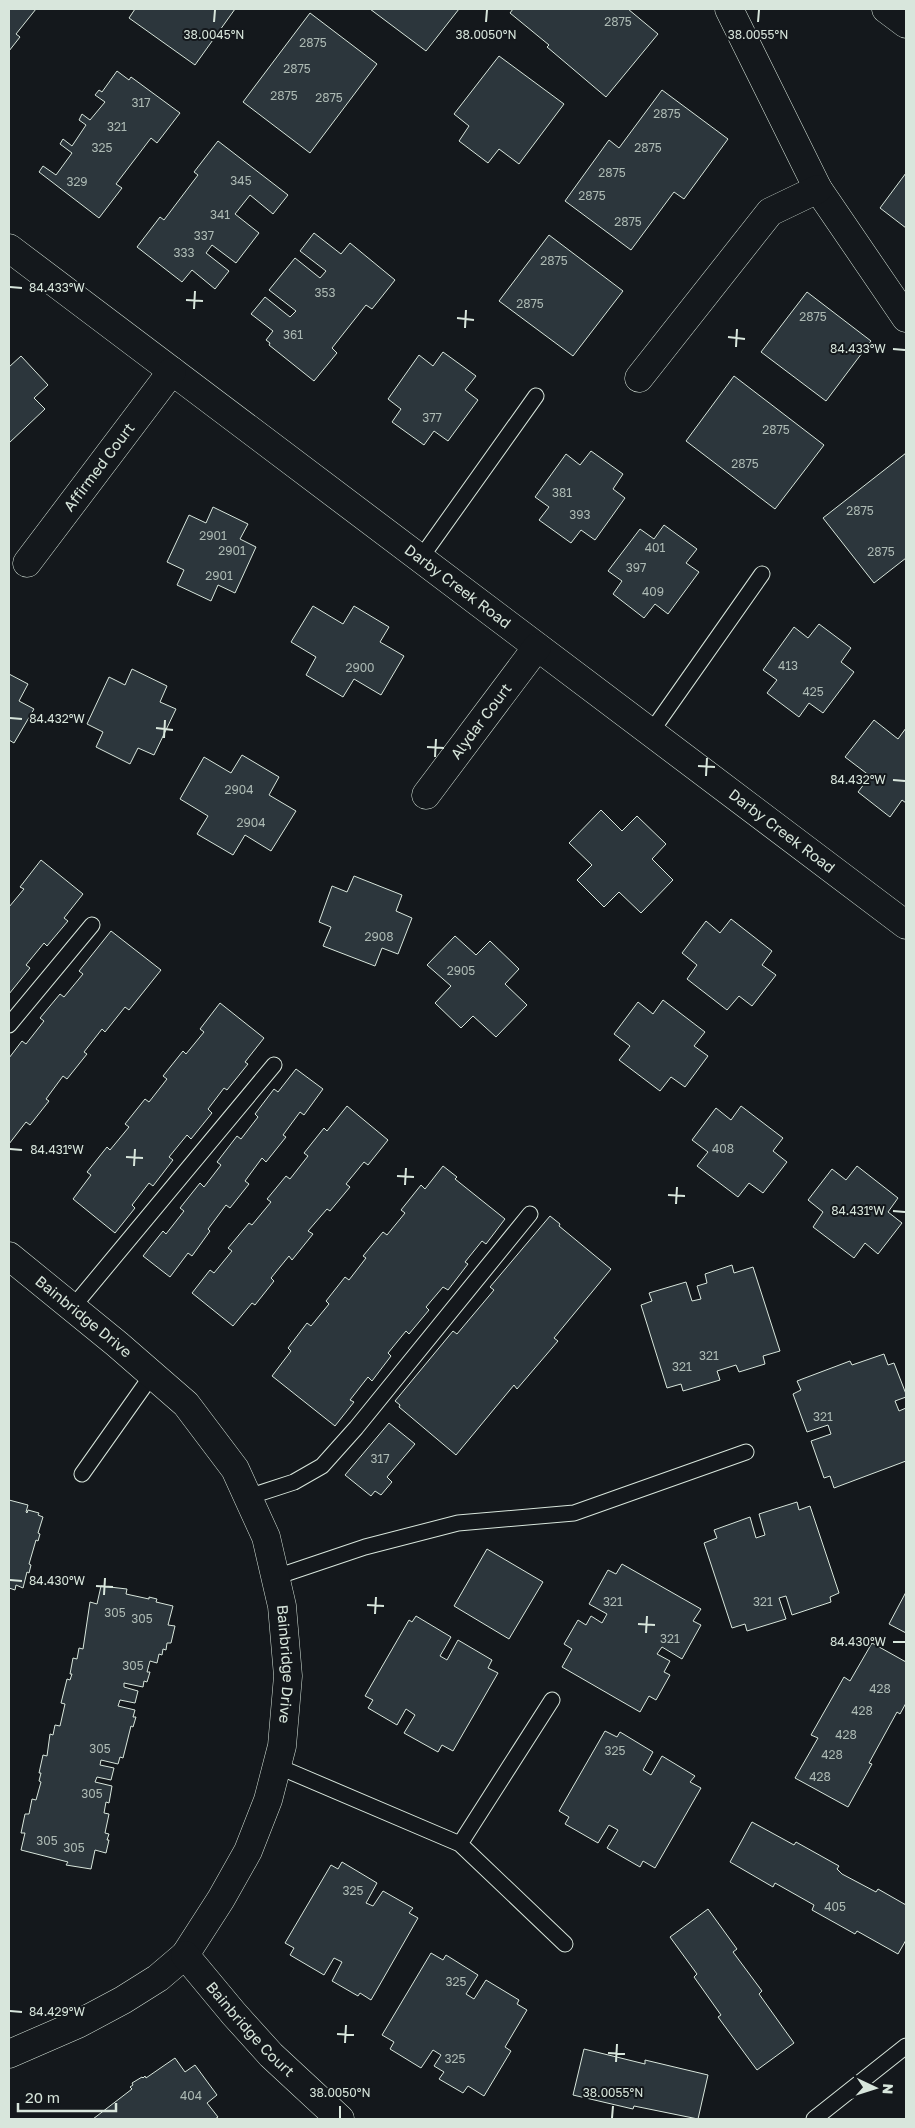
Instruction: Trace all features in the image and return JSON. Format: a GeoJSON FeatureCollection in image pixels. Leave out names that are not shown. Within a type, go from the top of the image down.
{"type":"FeatureCollection","features":[{"type":"Feature","properties":{"kind":"street"},"geometry":{"type":"LineString","coordinates":[[728,9],[818,189],[906,318]]}},
{"type":"Feature","properties":{"kind":"street"},"geometry":{"type":"LineString","coordinates":[[886,9],[906,24]]}},
{"type":"Feature","properties":{"kind":"street"},"geometry":{"type":"LineString","coordinates":[[639,378],[770,212],[818,189]]}},
{"type":"Feature","properties":{"kind":"street","name":"Darby Creek Road"},"geometry":{"type":"LineString","coordinates":[[9,248],[906,925]]}},
{"type":"Feature","properties":{"kind":"street","name":"Affirmed Court"},"geometry":{"type":"LineString","coordinates":[[27,563],[172,371]]}},
{"type":"Feature","properties":{"kind":"street","name":"Alydar Court"},"geometry":{"type":"LineString","coordinates":[[426,794],[537,647]]}},
{"type":"Feature","properties":{"kind":"street","name":"Bainbridge Drive"},"geometry":{"type":"LineString","coordinates":[[9,1256],[186,1404],[235,1469],[266,1537],[282,1606],[288,1676],[282,1746],[268,1800],[248,1851],[221,1899],[185,1955],[158,1978],[123,2000],[78,2024],[9,2054]]}},
{"type":"Feature","properties":{"kind":"street","name":"Bainbridge Court"},"geometry":{"type":"LineString","coordinates":[[185,1955],[271,2055],[336,2118]]}},
{"type":"Feature","properties":{"kind":"lane"},"geometry":{"type":"LineString","coordinates":[[420,559],[536,396]]}},
{"type":"Feature","properties":{"kind":"lane"},"geometry":{"type":"LineString","coordinates":[[651,732],[762,574]]}},
{"type":"Feature","properties":{"kind":"lane"},"geometry":{"type":"LineString","coordinates":[[9,1025],[92,926]]}},
{"type":"Feature","properties":{"kind":"lane"},"geometry":{"type":"LineString","coordinates":[[72,1308],[274,1065]]}},
{"type":"Feature","properties":{"kind":"lane"},"geometry":{"type":"LineString","coordinates":[[248,1497],[294,1482],[322,1466],[356,1428],[530,1214]]}},
{"type":"Feature","properties":{"kind":"lane"},"geometry":{"type":"LineString","coordinates":[[82,1474],[152,1375]]}},
{"type":"Feature","properties":{"kind":"lane"},"geometry":{"type":"LineString","coordinates":[[276,1577],[365,1547],[458,1523],[574,1513],[746,1452]]}},
{"type":"Feature","properties":{"kind":"lane"},"geometry":{"type":"LineString","coordinates":[[460,1844],[552,1700]]}},
{"type":"Feature","properties":{"kind":"lane"},"geometry":{"type":"LineString","coordinates":[[276,1766],[460,1844],[565,1944]]}},
{"type":"Feature","properties":{"kind":"lane"},"geometry":{"type":"LineString","coordinates":[[814,2119],[906,2046]]}},
{"type":"Feature","properties":{"kind":"building"},"geometry":{"type":"Polygon","coordinates":[[[9,9],[36,9],[16,34],[20,37],[9,51],[9,9]]]}},
{"type":"Feature","properties":{"kind":"building"},"geometry":{"type":"Polygon","coordinates":[[[135,9],[235,9],[195,65],[129,18],[135,9]]]}},
{"type":"Feature","properties":{"kind":"building"},"geometry":{"type":"Polygon","coordinates":[[[370,9],[459,9],[426,51],[370,9]]]}},
{"type":"Feature","properties":{"kind":"building"},"geometry":{"type":"Polygon","coordinates":[[[513,9],[628,9],[658,34],[606,97],[547,47],[549,45],[510,13],[513,9]]]}},
{"type":"Feature","properties":{"kind":"building"},"geometry":{"type":"Polygon","coordinates":[[[310,13],[377,64],[310,153],[243,102],[310,13]]]}},
{"type":"Feature","properties":{"kind":"building"},"geometry":{"type":"Polygon","coordinates":[[[499,56],[564,104],[519,164],[499,149],[488,163],[459,141],[469,126],[454,114],[499,56]]]}},
{"type":"Feature","properties":{"kind":"building"},"geometry":{"type":"Polygon","coordinates":[[[117,71],[129,80],[131,77],[180,113],[157,143],[151,138],[116,184],[122,188],[99,218],[39,172],[43,166],[56,175],[72,153],[60,144],[63,139],[72,146],[86,125],[79,120],[82,114],[90,120],[105,102],[95,95],[99,90],[102,92],[117,71]]]}},
{"type":"Feature","properties":{"kind":"building"},"geometry":{"type":"Polygon","coordinates":[[[662,90],[728,139],[684,199],[674,192],[631,250],[565,201],[609,140],[619,148],[662,90]]]}},
{"type":"Feature","properties":{"kind":"building"},"geometry":{"type":"Polygon","coordinates":[[[218,141],[288,195],[273,214],[250,195],[235,214],[259,233],[236,263],[212,245],[206,253],[229,271],[215,289],[192,270],[182,282],[137,247],[160,217],[164,220],[198,175],[194,172],[218,141]]]}},
{"type":"Feature","properties":{"kind":"building"},"geometry":{"type":"Polygon","coordinates":[[[906,173],[906,228],[880,208],[906,173]]]}},
{"type":"Feature","properties":{"kind":"building"},"geometry":{"type":"Polygon","coordinates":[[[314,233],[341,254],[350,243],[395,280],[372,309],[366,305],[332,348],[337,353],[314,381],[269,345],[270,343],[266,340],[273,331],[251,314],[265,297],[290,317],[296,311],[269,290],[295,258],[320,278],[326,271],[300,251],[314,233]]]}},
{"type":"Feature","properties":{"kind":"building"},"geometry":{"type":"Polygon","coordinates":[[[549,235],[623,291],[573,356],[499,301],[549,235]]]}},
{"type":"Feature","properties":{"kind":"building"},"geometry":{"type":"Polygon","coordinates":[[[807,292],[871,341],[826,401],[761,352],[807,292]]]}},
{"type":"Feature","properties":{"kind":"building"},"geometry":{"type":"Polygon","coordinates":[[[443,352],[476,376],[465,390],[478,400],[448,441],[434,431],[424,445],[392,422],[401,409],[388,399],[419,355],[433,366],[443,352]]]}},
{"type":"Feature","properties":{"kind":"building"},"geometry":{"type":"Polygon","coordinates":[[[21,356],[48,385],[34,398],[45,409],[9,443],[9,367],[21,356]]]}},
{"type":"Feature","properties":{"kind":"building"},"geometry":{"type":"Polygon","coordinates":[[[734,376],[824,445],[775,509],[686,441],[734,376]]]}},
{"type":"Feature","properties":{"kind":"building"},"geometry":{"type":"Polygon","coordinates":[[[591,451],[623,474],[613,489],[625,498],[595,540],[581,530],[571,543],[539,520],[549,507],[535,497],[566,454],[580,465],[591,451]]]}},
{"type":"Feature","properties":{"kind":"building"},"geometry":{"type":"Polygon","coordinates":[[[906,453],[906,558],[874,583],[823,518],[906,453]]]}},
{"type":"Feature","properties":{"kind":"building"},"geometry":{"type":"Polygon","coordinates":[[[213,507],[248,524],[240,539],[256,547],[235,593],[218,585],[211,601],[177,585],[184,570],[167,562],[189,515],[206,523],[213,507]]]}},
{"type":"Feature","properties":{"kind":"building"},"geometry":{"type":"Polygon","coordinates":[[[664,525],[697,549],[686,563],[699,572],[668,614],[655,604],[644,618],[613,594],[622,581],[608,571],[640,529],[654,539],[664,525]]]}},
{"type":"Feature","properties":{"kind":"building"},"geometry":{"type":"Polygon","coordinates":[[[313,606],[343,624],[354,606],[389,627],[380,642],[404,656],[381,695],[354,679],[343,697],[306,675],[316,657],[291,642],[313,606]]]}},
{"type":"Feature","properties":{"kind":"building"},"geometry":{"type":"Polygon","coordinates":[[[819,624],[851,648],[841,662],[854,672],[823,713],[809,703],[799,717],[767,693],[777,680],[763,670],[794,627],[808,638],[819,624]]]}},
{"type":"Feature","properties":{"kind":"building"},"geometry":{"type":"Polygon","coordinates":[[[132,669],[167,686],[160,702],[176,709],[154,755],[138,748],[130,764],[96,747],[103,732],[87,724],[109,677],[125,685],[132,669]]]}},
{"type":"Feature","properties":{"kind":"building"},"geometry":{"type":"Polygon","coordinates":[[[9,674],[28,684],[19,701],[34,709],[14,743],[9,740],[9,674]]]}},
{"type":"Feature","properties":{"kind":"building"},"geometry":{"type":"Polygon","coordinates":[[[874,720],[898,739],[906,728],[906,803],[902,800],[890,817],[858,792],[870,776],[845,757],[874,720]]]}},
{"type":"Feature","properties":{"kind":"building"},"geometry":{"type":"Polygon","coordinates":[[[242,755],[279,777],[269,795],[296,811],[271,851],[245,835],[233,855],[197,834],[208,816],[180,799],[204,757],[231,773],[242,755]]]}},
{"type":"Feature","properties":{"kind":"building"},"geometry":{"type":"Polygon","coordinates":[[[601,810],[622,831],[637,816],[666,844],[652,859],[673,880],[641,913],[619,892],[604,907],[577,880],[592,865],[569,843],[601,810]]]}},
{"type":"Feature","properties":{"kind":"building"},"geometry":{"type":"Polygon","coordinates":[[[41,860],[83,894],[64,918],[68,921],[47,946],[44,943],[26,965],[30,968],[9,994],[9,907],[24,889],[20,887],[41,860]]]}},
{"type":"Feature","properties":{"kind":"building"},"geometry":{"type":"Polygon","coordinates":[[[354,876],[402,895],[396,911],[412,918],[398,954],[382,948],[375,966],[323,946],[331,927],[319,922],[332,886],[347,892],[354,876]]]}},
{"type":"Feature","properties":{"kind":"building"},"geometry":{"type":"Polygon","coordinates":[[[731,919],[772,951],[762,965],[776,975],[752,1006],[739,996],[727,1010],[687,979],[697,965],[682,953],[706,921],[720,933],[731,919]]]}},
{"type":"Feature","properties":{"kind":"building"},"geometry":{"type":"Polygon","coordinates":[[[111,931],[161,970],[129,1010],[125,1007],[105,1032],[102,1029],[84,1052],[87,1054],[67,1079],[63,1076],[46,1099],[49,1101],[30,1125],[26,1122],[9,1144],[9,1058],[22,1041],[26,1044],[44,1021],[40,1018],[60,994],[64,997],[83,974],[79,971],[111,931]]]}},
{"type":"Feature","properties":{"kind":"building"},"geometry":{"type":"Polygon","coordinates":[[[455,936],[476,955],[490,941],[519,969],[505,984],[527,1005],[496,1037],[473,1016],[461,1028],[435,1003],[451,986],[427,965],[455,936]]]}},
{"type":"Feature","properties":{"kind":"building"},"geometry":{"type":"Polygon","coordinates":[[[663,1000],[705,1032],[694,1046],[708,1056],[685,1087],[671,1077],[660,1091],[619,1060],[630,1046],[614,1034],[638,1002],[653,1014],[663,1000]]]}},
{"type":"Feature","properties":{"kind":"building"},"geometry":{"type":"Polygon","coordinates":[[[220,1003],[264,1038],[245,1062],[248,1064],[227,1090],[224,1088],[208,1109],[212,1113],[191,1139],[187,1135],[169,1157],[173,1160],[153,1186],[149,1183],[132,1205],[135,1208],[115,1233],[73,1199],[91,1175],[87,1172],[107,1147],[110,1150],[129,1127],[125,1124],[145,1099],[149,1102],[167,1079],[163,1076],[183,1051],[186,1054],[204,1032],[200,1029],[220,1003]]]}},
{"type":"Feature","properties":{"kind":"building"},"geometry":{"type":"Polygon","coordinates":[[[296,1069],[323,1089],[304,1115],[300,1112],[283,1135],[286,1137],[266,1162],[262,1158],[245,1181],[249,1184],[230,1208],[226,1205],[208,1229],[210,1231],[192,1256],[188,1253],[170,1277],[143,1256],[163,1231],[166,1234],[184,1211],[180,1208],[200,1183],[204,1187],[221,1165],[217,1162],[237,1136],[241,1139],[258,1117],[255,1114],[274,1089],[278,1092],[296,1069]]]}},
{"type":"Feature","properties":{"kind":"building"},"geometry":{"type":"Polygon","coordinates":[[[347,1106],[388,1140],[368,1165],[364,1162],[346,1184],[350,1187],[330,1211],[327,1209],[308,1231],[313,1234],[292,1260],[289,1256],[271,1278],[274,1281],[255,1305],[252,1303],[233,1326],[192,1293],[210,1270],[214,1273],[232,1251],[228,1248],[249,1223],[252,1225],[271,1202],[267,1199],[286,1176],[290,1179],[308,1156],[304,1153],[324,1128],[327,1131],[347,1106]]]}},
{"type":"Feature","properties":{"kind":"building"},"geometry":{"type":"Polygon","coordinates":[[[741,1106],[783,1138],[773,1151],[787,1162],[763,1193],[749,1183],[738,1197],[697,1166],[708,1152],[692,1140],[716,1108],[731,1120],[741,1106]]]}},
{"type":"Feature","properties":{"kind":"building"},"geometry":{"type":"Polygon","coordinates":[[[443,1166],[457,1177],[455,1179],[505,1219],[486,1244],[482,1241],[465,1262],[468,1264],[448,1290],[443,1287],[426,1307],[429,1310],[409,1334],[406,1331],[388,1353],[391,1356],[372,1381],[368,1377],[350,1400],[354,1402],[335,1426],[272,1376],[291,1351],[288,1348],[307,1323],[311,1326],[329,1304],[326,1301],[345,1277],[349,1280],[366,1258],[363,1256],[383,1232],[387,1235],[405,1213],[401,1210],[421,1185],[425,1189],[443,1166]]]}},
{"type":"Feature","properties":{"kind":"building"},"geometry":{"type":"Polygon","coordinates":[[[857,1166],[898,1198],[888,1212],[902,1223],[878,1254],[865,1243],[854,1258],[813,1227],[823,1212],[808,1200],[832,1169],[846,1180],[857,1166]]]}},
{"type":"Feature","properties":{"kind":"building"},"geometry":{"type":"Polygon","coordinates":[[[550,1216],[560,1224],[559,1226],[611,1269],[554,1338],[558,1341],[517,1389],[514,1385],[456,1455],[399,1407],[400,1405],[395,1401],[453,1331],[457,1334],[494,1290],[490,1287],[550,1216]]]}},
{"type":"Feature","properties":{"kind":"building"},"geometry":{"type":"Polygon","coordinates":[[[732,1265],[734,1273],[753,1267],[780,1351],[763,1356],[765,1364],[739,1372],[736,1365],[717,1371],[720,1380],[683,1391],[681,1384],[667,1388],[641,1305],[652,1301],[649,1293],[686,1282],[692,1301],[701,1299],[697,1286],[707,1283],[705,1274],[732,1265]]]}},
{"type":"Feature","properties":{"kind":"building"},"geometry":{"type":"Polygon","coordinates":[[[884,1354],[888,1365],[894,1363],[906,1394],[906,1397],[895,1401],[899,1411],[906,1408],[906,1461],[834,1488],[830,1476],[824,1478],[811,1441],[831,1434],[828,1425],[807,1432],[793,1394],[801,1390],[797,1381],[850,1361],[852,1365],[884,1354]]]}},
{"type":"Feature","properties":{"kind":"building"},"geometry":{"type":"Polygon","coordinates":[[[389,1423],[415,1444],[387,1477],[392,1482],[381,1495],[375,1491],[371,1496],[345,1475],[389,1423]]]}},
{"type":"Feature","properties":{"kind":"building"},"geometry":{"type":"Polygon","coordinates":[[[9,1500],[28,1505],[27,1513],[28,1510],[39,1513],[38,1515],[43,1517],[38,1533],[40,1534],[38,1541],[36,1540],[29,1564],[31,1565],[29,1573],[27,1572],[23,1588],[16,1585],[15,1590],[9,1588],[9,1500]]]}},
{"type":"Feature","properties":{"kind":"building"},"geometry":{"type":"Polygon","coordinates":[[[797,1502],[799,1510],[810,1506],[839,1593],[830,1597],[831,1602],[792,1615],[786,1596],[779,1598],[786,1619],[747,1631],[745,1624],[732,1628],[704,1543],[717,1538],[714,1530],[750,1517],[756,1538],[765,1535],[759,1514],[797,1502]]]}},
{"type":"Feature","properties":{"kind":"building"},"geometry":{"type":"Polygon","coordinates":[[[487,1549],[543,1582],[509,1639],[454,1606],[487,1549]]]}},
{"type":"Feature","properties":{"kind":"building"},"geometry":{"type":"Polygon","coordinates":[[[622,1564],[701,1609],[693,1621],[701,1625],[682,1659],[662,1647],[657,1654],[670,1661],[664,1672],[670,1675],[656,1700],[649,1696],[640,1712],[562,1667],[572,1649],[564,1644],[578,1620],[586,1625],[591,1616],[602,1623],[607,1614],[589,1604],[608,1570],[616,1574],[622,1564]]]}},
{"type":"Feature","properties":{"kind":"building"},"geometry":{"type":"Polygon","coordinates":[[[101,1586],[127,1589],[126,1594],[157,1599],[156,1602],[173,1606],[168,1625],[175,1626],[171,1643],[167,1643],[166,1650],[163,1649],[162,1655],[159,1654],[157,1663],[150,1661],[147,1672],[150,1672],[147,1682],[144,1681],[143,1687],[124,1683],[124,1687],[138,1691],[135,1703],[120,1700],[118,1706],[135,1710],[133,1717],[136,1717],[133,1727],[131,1726],[123,1758],[120,1757],[118,1764],[101,1760],[100,1765],[114,1768],[111,1780],[97,1777],[95,1782],[112,1786],[109,1803],[106,1802],[104,1813],[109,1814],[105,1833],[109,1834],[107,1840],[109,1840],[106,1853],[95,1850],[91,1869],[66,1865],[68,1862],[21,1850],[25,1833],[21,1833],[25,1814],[29,1814],[32,1799],[36,1800],[41,1782],[39,1781],[41,1773],[39,1773],[43,1755],[47,1756],[50,1734],[53,1735],[55,1725],[60,1726],[65,1704],[61,1703],[67,1679],[70,1680],[72,1674],[70,1674],[73,1658],[77,1659],[79,1648],[83,1649],[90,1602],[97,1604],[101,1586]]]}},
{"type":"Feature","properties":{"kind":"building"},"geometry":{"type":"Polygon","coordinates":[[[906,1592],[906,1633],[889,1624],[906,1592]]]}},
{"type":"Feature","properties":{"kind":"building"},"geometry":{"type":"Polygon","coordinates":[[[416,1616],[451,1637],[440,1656],[447,1660],[458,1640],[492,1660],[488,1668],[498,1673],[453,1751],[442,1745],[438,1752],[404,1733],[415,1715],[406,1709],[397,1725],[368,1708],[373,1700],[365,1696],[409,1620],[412,1622],[416,1616]]]}},
{"type":"Feature","properties":{"kind":"building"},"geometry":{"type":"Polygon","coordinates":[[[872,1643],[906,1662],[906,1703],[900,1714],[897,1712],[869,1763],[872,1764],[848,1807],[795,1778],[818,1738],[811,1735],[844,1677],[850,1681],[872,1643]]]}},
{"type":"Feature","properties":{"kind":"building"},"geometry":{"type":"Polygon","coordinates":[[[605,1731],[617,1737],[620,1732],[653,1752],[643,1770],[651,1775],[662,1756],[695,1776],[690,1782],[701,1788],[655,1868],[643,1861],[640,1867],[607,1848],[618,1830],[609,1825],[598,1843],[565,1824],[569,1817],[559,1811],[605,1731]]]}},
{"type":"Feature","properties":{"kind":"building"},"geometry":{"type":"Polygon","coordinates":[[[752,1822],[794,1845],[796,1842],[839,1866],[837,1869],[842,1874],[876,1892],[878,1889],[906,1905],[906,1940],[898,1954],[857,1931],[855,1934],[812,1910],[814,1905],[775,1883],[773,1887],[730,1862],[752,1822]]]}},
{"type":"Feature","properties":{"kind":"building"},"geometry":{"type":"Polygon","coordinates":[[[342,1862],[377,1883],[366,1903],[373,1906],[383,1891],[413,1908],[409,1913],[418,1918],[371,2000],[360,1993],[358,1996],[332,1981],[342,1962],[334,1958],[324,1975],[290,1955],[294,1948],[285,1943],[331,1865],[338,1869],[342,1862]]]}},
{"type":"Feature","properties":{"kind":"building"},"geometry":{"type":"Polygon","coordinates":[[[708,1909],[737,1949],[733,1952],[762,1991],[759,1994],[794,2043],[757,2070],[718,2017],[721,2015],[694,1977],[697,1974],[670,1937],[708,1909]]]}},
{"type":"Feature","properties":{"kind":"building"},"geometry":{"type":"Polygon","coordinates":[[[431,1953],[443,1960],[446,1955],[478,1975],[466,1994],[474,1999],[486,1980],[519,2000],[517,2004],[527,2010],[505,2047],[511,2051],[484,2096],[468,2086],[463,2093],[439,2079],[444,2072],[434,2066],[441,2055],[433,2050],[421,2068],[390,2049],[394,2042],[382,2035],[431,1953]]]}},
{"type":"Feature","properties":{"kind":"building"},"geometry":{"type":"Polygon","coordinates":[[[584,2049],[645,2064],[645,2060],[708,2075],[698,2119],[634,2106],[633,2109],[573,2095],[584,2049]]]}},
{"type":"Feature","properties":{"kind":"building"},"geometry":{"type":"Polygon","coordinates":[[[175,2058],[185,2072],[195,2065],[217,2095],[207,2103],[218,2117],[215,2119],[93,2119],[132,2089],[130,2087],[133,2085],[132,2083],[142,2077],[145,2076],[146,2078],[175,2058]]]}}]}
